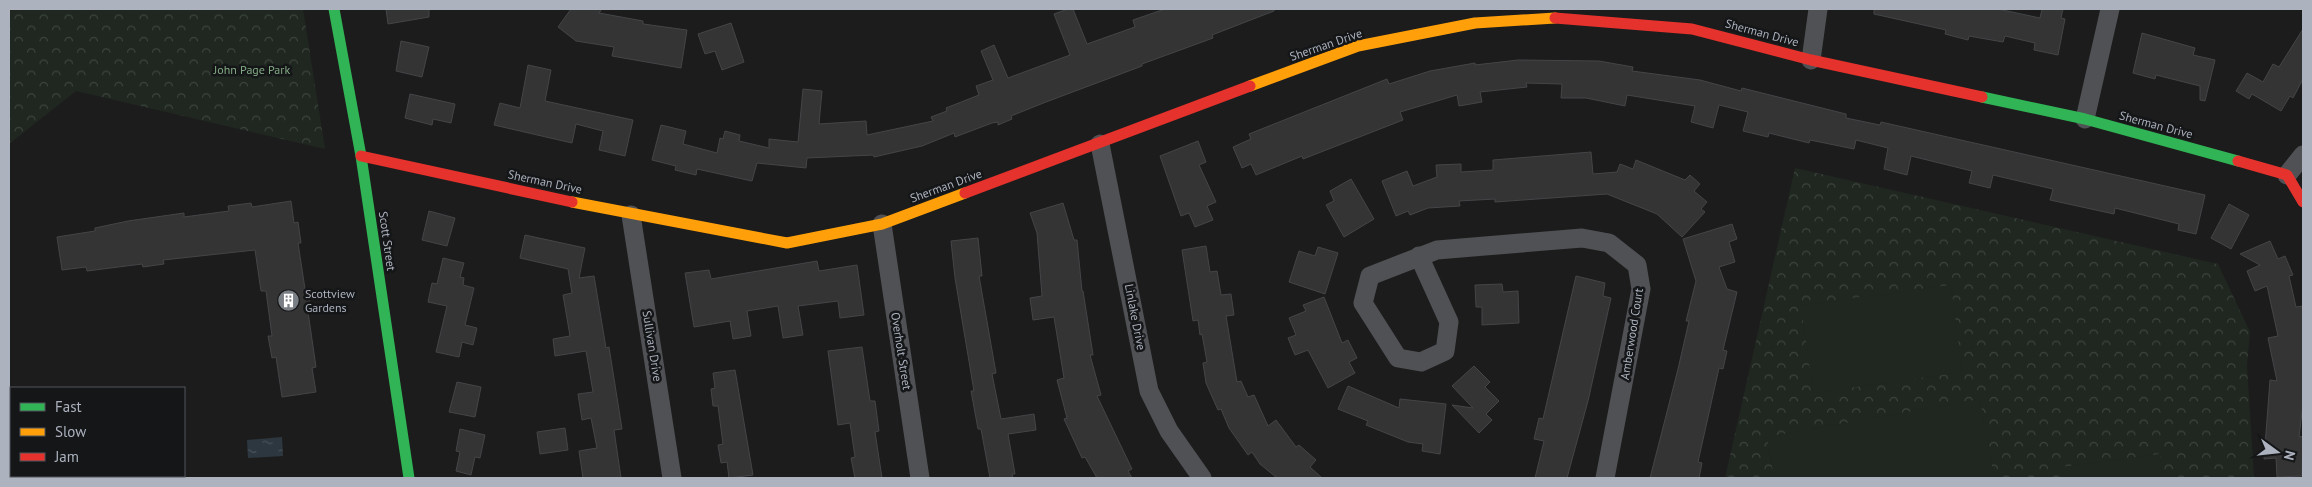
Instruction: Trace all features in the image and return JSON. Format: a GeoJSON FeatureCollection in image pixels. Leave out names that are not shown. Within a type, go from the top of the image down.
{"type":"FeatureCollection","features":[{"type":"Feature","properties":{"kind":"street","name":"Scott Street"},"geometry":{"type":"LineString","coordinates":[[334,9],[361,156],[409,478]]}},
{"type":"Feature","properties":{"kind":"street"},"geometry":{"type":"LineString","coordinates":[[1811,60],[1818,9]]}},
{"type":"Feature","properties":{"kind":"street"},"geometry":{"type":"LineString","coordinates":[[2085,119],[2110,9]]}},
{"type":"Feature","properties":{"kind":"street","name":"Sherman Drive"},"geometry":{"type":"LineString","coordinates":[[361,156],[632,214],[787,243],[882,224],[1358,46],[1475,23],[1566,13],[1692,29],[1811,60],[2085,119],[2287,175]]}},
{"type":"Feature","properties":{"kind":"street","name":"Linlake Drive"},"geometry":{"type":"LineString","coordinates":[[1100,144],[1149,391],[1169,431],[1202,478]]}},
{"type":"Feature","properties":{"kind":"street"},"geometry":{"type":"LineString","coordinates":[[2303,155],[2287,175],[2303,202]]}},
{"type":"Feature","properties":{"kind":"street","name":"Sullivan Drive"},"geometry":{"type":"LineString","coordinates":[[632,214],[672,478]]}},
{"type":"Feature","properties":{"kind":"street","name":"Overholt Street"},"geometry":{"type":"LineString","coordinates":[[882,224],[920,478]]}},
{"type":"Feature","properties":{"kind":"street","name":"Amberwood Court"},"geometry":{"type":"LineString","coordinates":[[1419,256],[1449,322],[1445,351],[1421,362],[1398,358],[1363,303],[1370,276],[1419,256],[1437,250],[1582,238],[1609,243],[1637,265],[1642,289],[1605,478]]}},
{"type":"Feature","properties":{"kind":"green space","name":"John Page Park"},"geometry":{"type":"Polygon","coordinates":[[[9,9],[303,9],[325,149],[76,91],[9,144],[9,9]]]}},
{"type":"Feature","properties":{"kind":"green space"},"geometry":{"type":"Polygon","coordinates":[[[1795,168],[2218,264],[2250,332],[2247,366],[2254,478],[1725,478],[1795,168]]]}},
{"type":"Feature","properties":{"kind":"green space"},"geometry":{"type":"Polygon","coordinates":[[[1951,285],[1962,372],[1813,393],[1801,305],[1951,285]]]}},
{"type":"Feature","properties":{"kind":"green space"},"geometry":{"type":"Polygon","coordinates":[[[1980,399],[1994,478],[1774,478],[1767,437],[1980,399]]]}},
{"type":"Feature","properties":{"kind":"green space"},"geometry":{"type":"Polygon","coordinates":[[[2160,454],[2163,478],[2063,478],[2061,467],[2160,454]]]}},
{"type":"Feature","properties":{"kind":"water"},"geometry":{"type":"Polygon","coordinates":[[[282,437],[283,456],[248,458],[247,440],[282,437]]]}},
{"type":"Feature","properties":{"kind":"building"},"geometry":{"type":"Polygon","coordinates":[[[386,9],[429,9],[429,17],[388,24],[386,9]]]}},
{"type":"Feature","properties":{"kind":"building"},"geometry":{"type":"Polygon","coordinates":[[[571,9],[602,9],[599,13],[643,21],[643,24],[687,30],[681,68],[612,56],[614,47],[576,41],[558,27],[571,9]]]}},
{"type":"Feature","properties":{"kind":"building"},"geometry":{"type":"Polygon","coordinates":[[[1073,9],[1087,44],[1135,27],[1133,20],[1165,9],[1274,9],[1274,11],[1212,35],[1213,38],[1011,116],[1012,119],[998,125],[998,122],[992,123],[955,137],[954,133],[922,146],[874,157],[873,155],[807,158],[806,168],[757,163],[752,181],[697,169],[696,175],[675,170],[676,166],[652,160],[661,125],[686,131],[683,144],[717,153],[720,138],[723,139],[725,131],[740,135],[739,141],[769,148],[769,139],[798,142],[803,89],[822,91],[819,124],[866,121],[867,135],[933,121],[931,117],[947,111],[946,108],[979,95],[976,86],[993,80],[981,51],[994,45],[1008,78],[1070,55],[1054,14],[1073,9]]]}},
{"type":"Feature","properties":{"kind":"building"},"geometry":{"type":"Polygon","coordinates":[[[1874,9],[1998,9],[2040,18],[2042,9],[2063,9],[2061,18],[2065,19],[2058,55],[2034,50],[2035,43],[2005,36],[2003,42],[1969,36],[1968,40],[1945,34],[1946,30],[1874,14],[1874,9]]]}},
{"type":"Feature","properties":{"kind":"building"},"geometry":{"type":"Polygon","coordinates":[[[731,23],[744,62],[722,70],[715,51],[705,54],[698,34],[731,23]]]}},
{"type":"Feature","properties":{"kind":"building"},"geometry":{"type":"Polygon","coordinates":[[[2303,29],[2303,79],[2293,98],[2290,96],[2281,111],[2252,94],[2249,99],[2236,91],[2247,73],[2263,82],[2273,64],[2279,67],[2303,29]]]}},
{"type":"Feature","properties":{"kind":"building"},"geometry":{"type":"Polygon","coordinates":[[[2142,33],[2195,48],[2193,55],[2215,60],[2205,101],[2200,100],[2200,86],[2156,75],[2155,79],[2133,73],[2142,33]]]}},
{"type":"Feature","properties":{"kind":"building"},"geometry":{"type":"Polygon","coordinates":[[[401,41],[429,47],[422,77],[396,71],[401,41]]]}},
{"type":"Feature","properties":{"kind":"building"},"geometry":{"type":"Polygon","coordinates":[[[1518,60],[1599,61],[1633,67],[1632,71],[1700,80],[1741,91],[1742,88],[1846,114],[1846,118],[1880,125],[1881,122],[2205,195],[2196,234],[2178,230],[2179,224],[2115,208],[2114,214],[2050,200],[2053,189],[1993,175],[1990,188],[1969,183],[1972,171],[1911,156],[1907,175],[1884,169],[1888,148],[1856,140],[1854,149],[1810,140],[1809,143],[1769,133],[1768,137],[1743,131],[1748,112],[1719,105],[1713,128],[1691,122],[1695,106],[1627,95],[1625,106],[1586,98],[1561,98],[1562,84],[1526,83],[1527,87],[1480,92],[1482,102],[1459,106],[1457,95],[1400,112],[1403,120],[1303,159],[1302,156],[1256,175],[1251,164],[1242,168],[1233,147],[1251,139],[1249,134],[1387,79],[1389,84],[1430,71],[1475,63],[1475,65],[1518,60]]]}},
{"type":"Feature","properties":{"kind":"building"},"geometry":{"type":"Polygon","coordinates":[[[528,65],[551,70],[545,101],[633,120],[625,156],[599,150],[603,131],[576,124],[572,143],[494,125],[500,103],[520,108],[528,65]]]}},
{"type":"Feature","properties":{"kind":"building"},"geometry":{"type":"Polygon","coordinates":[[[410,94],[455,104],[451,123],[433,119],[432,125],[405,118],[410,94]]]}},
{"type":"Feature","properties":{"kind":"building"},"geometry":{"type":"Polygon","coordinates":[[[1198,141],[1206,162],[1199,165],[1216,202],[1207,206],[1213,220],[1195,227],[1189,213],[1181,216],[1160,156],[1198,141]]]}},
{"type":"Feature","properties":{"kind":"building"},"geometry":{"type":"Polygon","coordinates":[[[1591,152],[1593,174],[1617,172],[1620,164],[1633,169],[1636,160],[1685,180],[1690,175],[1700,184],[1694,191],[1707,202],[1701,209],[1705,212],[1682,237],[1657,214],[1607,194],[1495,202],[1495,199],[1459,201],[1460,206],[1428,208],[1410,215],[1408,211],[1396,216],[1382,181],[1407,171],[1413,186],[1437,177],[1436,165],[1461,164],[1461,172],[1493,170],[1493,160],[1591,152]]]}},
{"type":"Feature","properties":{"kind":"building"},"geometry":{"type":"Polygon","coordinates":[[[1351,179],[1374,219],[1344,237],[1326,205],[1334,201],[1330,191],[1351,179]]]}},
{"type":"Feature","properties":{"kind":"building","name":"Scottview Gardens"},"geometry":{"type":"Polygon","coordinates":[[[291,201],[294,223],[298,222],[301,243],[298,243],[305,289],[308,289],[311,311],[308,312],[316,367],[312,368],[316,392],[282,397],[276,357],[272,358],[268,336],[272,336],[266,291],[261,291],[255,250],[163,260],[164,264],[143,267],[142,264],[87,271],[86,267],[62,270],[57,237],[95,231],[95,228],[128,221],[184,213],[184,217],[229,211],[228,206],[251,203],[252,207],[291,201]]]}},
{"type":"Feature","properties":{"kind":"building"},"geometry":{"type":"Polygon","coordinates":[[[1063,203],[1074,240],[1077,240],[1082,291],[1093,355],[1090,355],[1101,395],[1097,396],[1132,469],[1128,471],[1132,478],[1097,478],[1085,457],[1082,458],[1064,419],[1067,418],[1057,380],[1064,378],[1054,317],[1033,320],[1030,298],[1042,296],[1037,233],[1030,213],[1063,203]]]}},
{"type":"Feature","properties":{"kind":"building"},"geometry":{"type":"Polygon","coordinates":[[[2229,204],[2249,215],[2231,249],[2211,238],[2229,204]]]}},
{"type":"Feature","properties":{"kind":"building"},"geometry":{"type":"Polygon","coordinates":[[[429,211],[455,218],[447,246],[422,240],[429,211]]]}},
{"type":"Feature","properties":{"kind":"building"},"geometry":{"type":"Polygon","coordinates":[[[1732,224],[1737,239],[1729,242],[1735,262],[1719,267],[1727,289],[1737,292],[1723,350],[1727,351],[1723,369],[1719,368],[1698,462],[1702,463],[1699,478],[1650,478],[1678,369],[1689,321],[1686,321],[1696,281],[1683,239],[1732,224]]]}},
{"type":"Feature","properties":{"kind":"building"},"geometry":{"type":"Polygon","coordinates":[[[525,235],[585,248],[579,278],[594,276],[606,348],[609,347],[622,429],[614,430],[621,478],[583,478],[579,451],[597,448],[591,418],[582,420],[578,394],[593,392],[586,351],[555,356],[553,339],[570,336],[563,295],[572,293],[568,269],[520,258],[525,235]]]}},
{"type":"Feature","properties":{"kind":"building"},"geometry":{"type":"Polygon","coordinates":[[[978,238],[982,276],[979,276],[996,373],[992,374],[1001,419],[1034,414],[1036,430],[1008,434],[1015,474],[1012,474],[1013,478],[990,478],[981,429],[978,429],[971,391],[974,391],[955,278],[951,241],[978,238]]]}},
{"type":"Feature","properties":{"kind":"building"},"geometry":{"type":"Polygon","coordinates":[[[2270,241],[2278,259],[2285,256],[2293,275],[2289,276],[2296,307],[2303,306],[2303,404],[2299,437],[2303,436],[2302,476],[2277,477],[2276,458],[2264,459],[2270,380],[2277,381],[2268,338],[2278,336],[2267,286],[2255,291],[2247,271],[2260,265],[2240,254],[2270,241]]]}},
{"type":"Feature","properties":{"kind":"building"},"geometry":{"type":"Polygon","coordinates":[[[1206,246],[1210,272],[1217,271],[1221,295],[1231,294],[1234,315],[1226,316],[1237,382],[1241,381],[1248,397],[1254,395],[1268,426],[1276,420],[1296,447],[1299,445],[1316,460],[1310,467],[1322,478],[1277,478],[1260,464],[1252,452],[1248,455],[1229,428],[1221,409],[1218,410],[1206,383],[1203,363],[1207,362],[1202,334],[1200,335],[1198,320],[1193,321],[1182,250],[1206,246]]]}},
{"type":"Feature","properties":{"kind":"building"},"geometry":{"type":"Polygon","coordinates":[[[1318,247],[1338,253],[1325,294],[1289,282],[1299,251],[1315,256],[1318,247]]]}},
{"type":"Feature","properties":{"kind":"building"},"geometry":{"type":"Polygon","coordinates":[[[443,258],[464,263],[460,277],[464,278],[463,285],[474,288],[465,325],[477,328],[473,345],[462,342],[459,357],[436,352],[447,306],[428,302],[432,283],[437,284],[443,258]]]}},
{"type":"Feature","properties":{"kind":"building"},"geometry":{"type":"Polygon","coordinates":[[[817,261],[819,271],[857,265],[864,315],[840,318],[838,301],[798,306],[803,335],[783,338],[778,306],[747,311],[751,336],[733,339],[730,321],[694,327],[685,273],[709,270],[711,279],[817,261]]]}},
{"type":"Feature","properties":{"kind":"building"},"geometry":{"type":"Polygon","coordinates":[[[1576,276],[1605,283],[1603,296],[1611,298],[1588,401],[1567,478],[1535,478],[1544,441],[1534,439],[1539,418],[1543,419],[1576,276]]]}},
{"type":"Feature","properties":{"kind":"building"},"geometry":{"type":"Polygon","coordinates":[[[1502,284],[1503,292],[1518,291],[1519,323],[1482,325],[1482,307],[1476,307],[1475,285],[1502,284]]]}},
{"type":"Feature","properties":{"kind":"building"},"geometry":{"type":"Polygon","coordinates":[[[1324,297],[1342,343],[1348,340],[1357,358],[1349,362],[1355,373],[1328,388],[1308,350],[1295,355],[1288,338],[1296,335],[1289,318],[1306,311],[1303,305],[1324,297]]]}},
{"type":"Feature","properties":{"kind":"building"},"geometry":{"type":"Polygon","coordinates":[[[862,347],[870,401],[875,401],[879,431],[875,432],[882,478],[855,478],[851,458],[855,457],[850,423],[838,425],[828,351],[862,347]]]}},
{"type":"Feature","properties":{"kind":"building"},"geometry":{"type":"Polygon","coordinates":[[[1474,366],[1490,382],[1485,387],[1499,401],[1486,414],[1492,420],[1479,433],[1452,405],[1473,408],[1452,386],[1474,366]]]}},
{"type":"Feature","properties":{"kind":"building"},"geometry":{"type":"Polygon","coordinates":[[[735,370],[753,475],[729,478],[727,462],[721,463],[718,445],[723,444],[718,406],[713,406],[711,389],[715,388],[713,373],[735,370]]]}},
{"type":"Feature","properties":{"kind":"building"},"geometry":{"type":"Polygon","coordinates":[[[457,382],[481,387],[475,417],[449,412],[457,382]]]}},
{"type":"Feature","properties":{"kind":"building"},"geometry":{"type":"Polygon","coordinates":[[[1348,386],[1399,408],[1400,399],[1446,404],[1440,454],[1422,451],[1423,444],[1408,442],[1366,425],[1368,421],[1338,409],[1348,386]]]}},
{"type":"Feature","properties":{"kind":"building"},"geometry":{"type":"Polygon","coordinates":[[[565,428],[568,450],[540,454],[537,432],[565,428]]]}},
{"type":"Feature","properties":{"kind":"building"},"geometry":{"type":"Polygon","coordinates":[[[460,429],[485,435],[480,458],[475,457],[471,475],[456,471],[460,452],[456,451],[460,429]]]}},
{"type":"Feature","properties":{"kind":"traffic: fast"},"geometry":{"type":"LineString","coordinates":[[334,9],[361,156],[409,478]]}},
{"type":"Feature","properties":{"kind":"traffic: fast"},"geometry":{"type":"LineString","coordinates":[[1982,97],[2085,119],[2238,161]]}},
{"type":"Feature","properties":{"kind":"traffic: slow"},"geometry":{"type":"LineString","coordinates":[[1250,86],[1358,46],[1475,23],[1555,18]]}},
{"type":"Feature","properties":{"kind":"traffic: slow"},"geometry":{"type":"LineString","coordinates":[[572,202],[787,243],[882,224],[965,193]]}},
{"type":"Feature","properties":{"kind":"traffic: jam"},"geometry":{"type":"LineString","coordinates":[[1555,18],[1692,29],[1811,60],[1982,97]]}},
{"type":"Feature","properties":{"kind":"traffic: jam"},"geometry":{"type":"LineString","coordinates":[[965,193],[1250,86]]}},
{"type":"Feature","properties":{"kind":"traffic: jam"},"geometry":{"type":"LineString","coordinates":[[361,156],[572,202]]}},
{"type":"Feature","properties":{"kind":"traffic: jam"},"geometry":{"type":"LineString","coordinates":[[2238,161],[2287,175],[2303,202]]}},
{"type":"Feature","properties":{"kind":"place","name":"Scottview Gardens"},"geometry":{"type":"Point","coordinates":[289,301]}}]}
